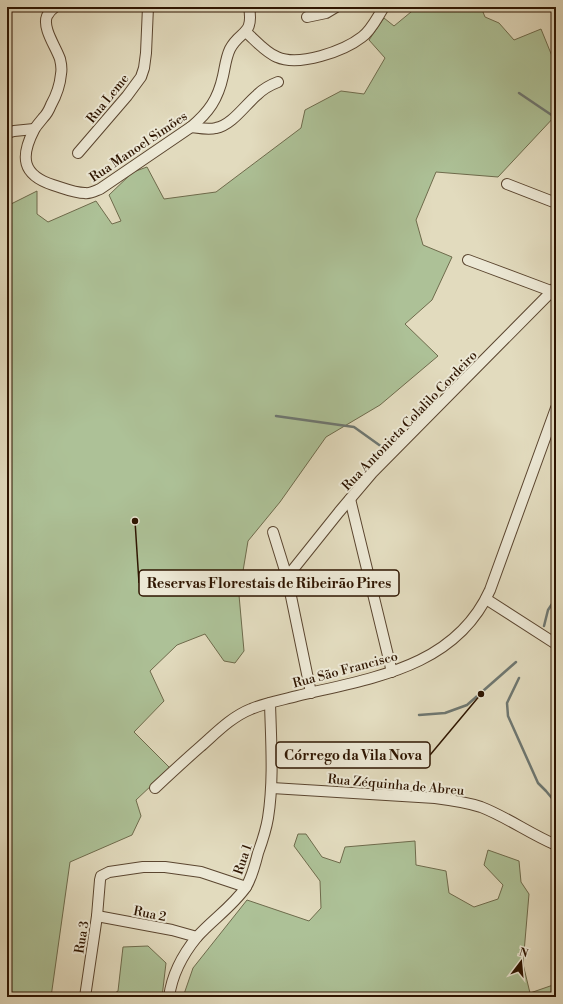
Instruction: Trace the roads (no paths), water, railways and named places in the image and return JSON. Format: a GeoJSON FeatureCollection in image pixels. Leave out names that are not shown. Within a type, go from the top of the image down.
{"type":"FeatureCollection","features":[{"type":"Feature","properties":{"kind":"street","name":"Rua Manoel Simões"},"geometry":{"type":"LineString","coordinates":[[55,7],[50,11],[46,21],[48,31],[60,59],[61,72],[58,89],[44,117],[34,129],[26,149],[26,162],[30,171],[47,183],[85,193],[100,189],[191,127],[201,118],[214,101],[221,84],[230,49],[246,32]]}},
{"type":"Feature","properties":{"kind":"street","name":"Rua Leme"},"geometry":{"type":"LineString","coordinates":[[78,153],[127,96],[141,77],[146,58],[148,7]]}},
{"type":"Feature","properties":{"kind":"street"},"geometry":{"type":"LineString","coordinates":[[249,7],[250,22],[249,28],[246,32],[273,55],[287,60],[309,59],[334,52],[355,42],[369,30],[384,7]]}},
{"type":"Feature","properties":{"kind":"street"},"geometry":{"type":"LineString","coordinates":[[307,17],[326,13],[336,7]]}},
{"type":"Feature","properties":{"kind":"street"},"geometry":{"type":"LineString","coordinates":[[191,127],[215,128],[224,125],[266,87],[278,82]]}},
{"type":"Feature","properties":{"kind":"street"},"geometry":{"type":"LineString","coordinates":[[7,133],[34,129]]}},
{"type":"Feature","properties":{"kind":"street"},"geometry":{"type":"LineString","coordinates":[[507,184],[556,203]]}},
{"type":"Feature","properties":{"kind":"street"},"geometry":{"type":"LineString","coordinates":[[468,260],[554,289]]}},
{"type":"Feature","properties":{"kind":"street","name":"Rua Antonieta Colalilo Cordeiro"},"geometry":{"type":"LineString","coordinates":[[287,577],[372,473],[554,289]]}},
{"type":"Feature","properties":{"kind":"street","name":"Rua São Francisco"},"geometry":{"type":"LineString","coordinates":[[155,788],[230,720],[251,709],[270,703],[351,684],[392,672],[432,654],[454,639],[467,627],[477,614],[490,590],[556,408]]}},
{"type":"Feature","properties":{"kind":"street"},"geometry":{"type":"LineString","coordinates":[[350,499],[392,672]]}},
{"type":"Feature","properties":{"kind":"street"},"geometry":{"type":"LineString","coordinates":[[273,532],[287,577],[312,693]]}},
{"type":"Feature","properties":{"kind":"street"},"geometry":{"type":"LineString","coordinates":[[486,599],[556,644]]}},
{"type":"Feature","properties":{"kind":"street","name":"Rua 1"},"geometry":{"type":"LineString","coordinates":[[170,997],[170,989],[175,973],[183,956],[197,937],[237,898],[246,887],[253,872],[267,825],[272,788],[270,703]]}},
{"type":"Feature","properties":{"kind":"street","name":"Rua Zéquinha de Abreu"},"geometry":{"type":"LineString","coordinates":[[272,788],[455,800],[492,812],[556,845]]}},
{"type":"Feature","properties":{"kind":"street","name":"Rua 3"},"geometry":{"type":"LineString","coordinates":[[84,997],[97,916],[101,876],[109,872],[143,867],[165,867],[201,872],[246,887]]}},
{"type":"Feature","properties":{"kind":"street","name":"Rua 2"},"geometry":{"type":"LineString","coordinates":[[97,916],[172,930],[197,937]]}},
{"type":"Feature","properties":{"kind":"waterway"},"geometry":{"type":"LineString","coordinates":[[519,93],[556,118]]}},
{"type":"Feature","properties":{"kind":"waterway"},"geometry":{"type":"LineString","coordinates":[[276,416],[354,427],[382,447]]}},
{"type":"Feature","properties":{"kind":"waterway"},"geometry":{"type":"LineString","coordinates":[[544,626],[548,610],[556,598]]}},
{"type":"Feature","properties":{"kind":"waterway"},"geometry":{"type":"LineString","coordinates":[[419,715],[445,713],[467,705],[516,662]]}},
{"type":"Feature","properties":{"kind":"waterway"},"geometry":{"type":"LineString","coordinates":[[519,678],[507,703],[508,716],[538,783],[556,803]]}},
{"type":"Feature","properties":{"kind":"place","name":"Reservas Florestais de Ribeirão Pires"},"geometry":{"type":"Point","coordinates":[135,521]}},
{"type":"Feature","properties":{"kind":"place","name":"Córrego da Vila Nova"},"geometry":{"type":"Point","coordinates":[481,694]}}]}
